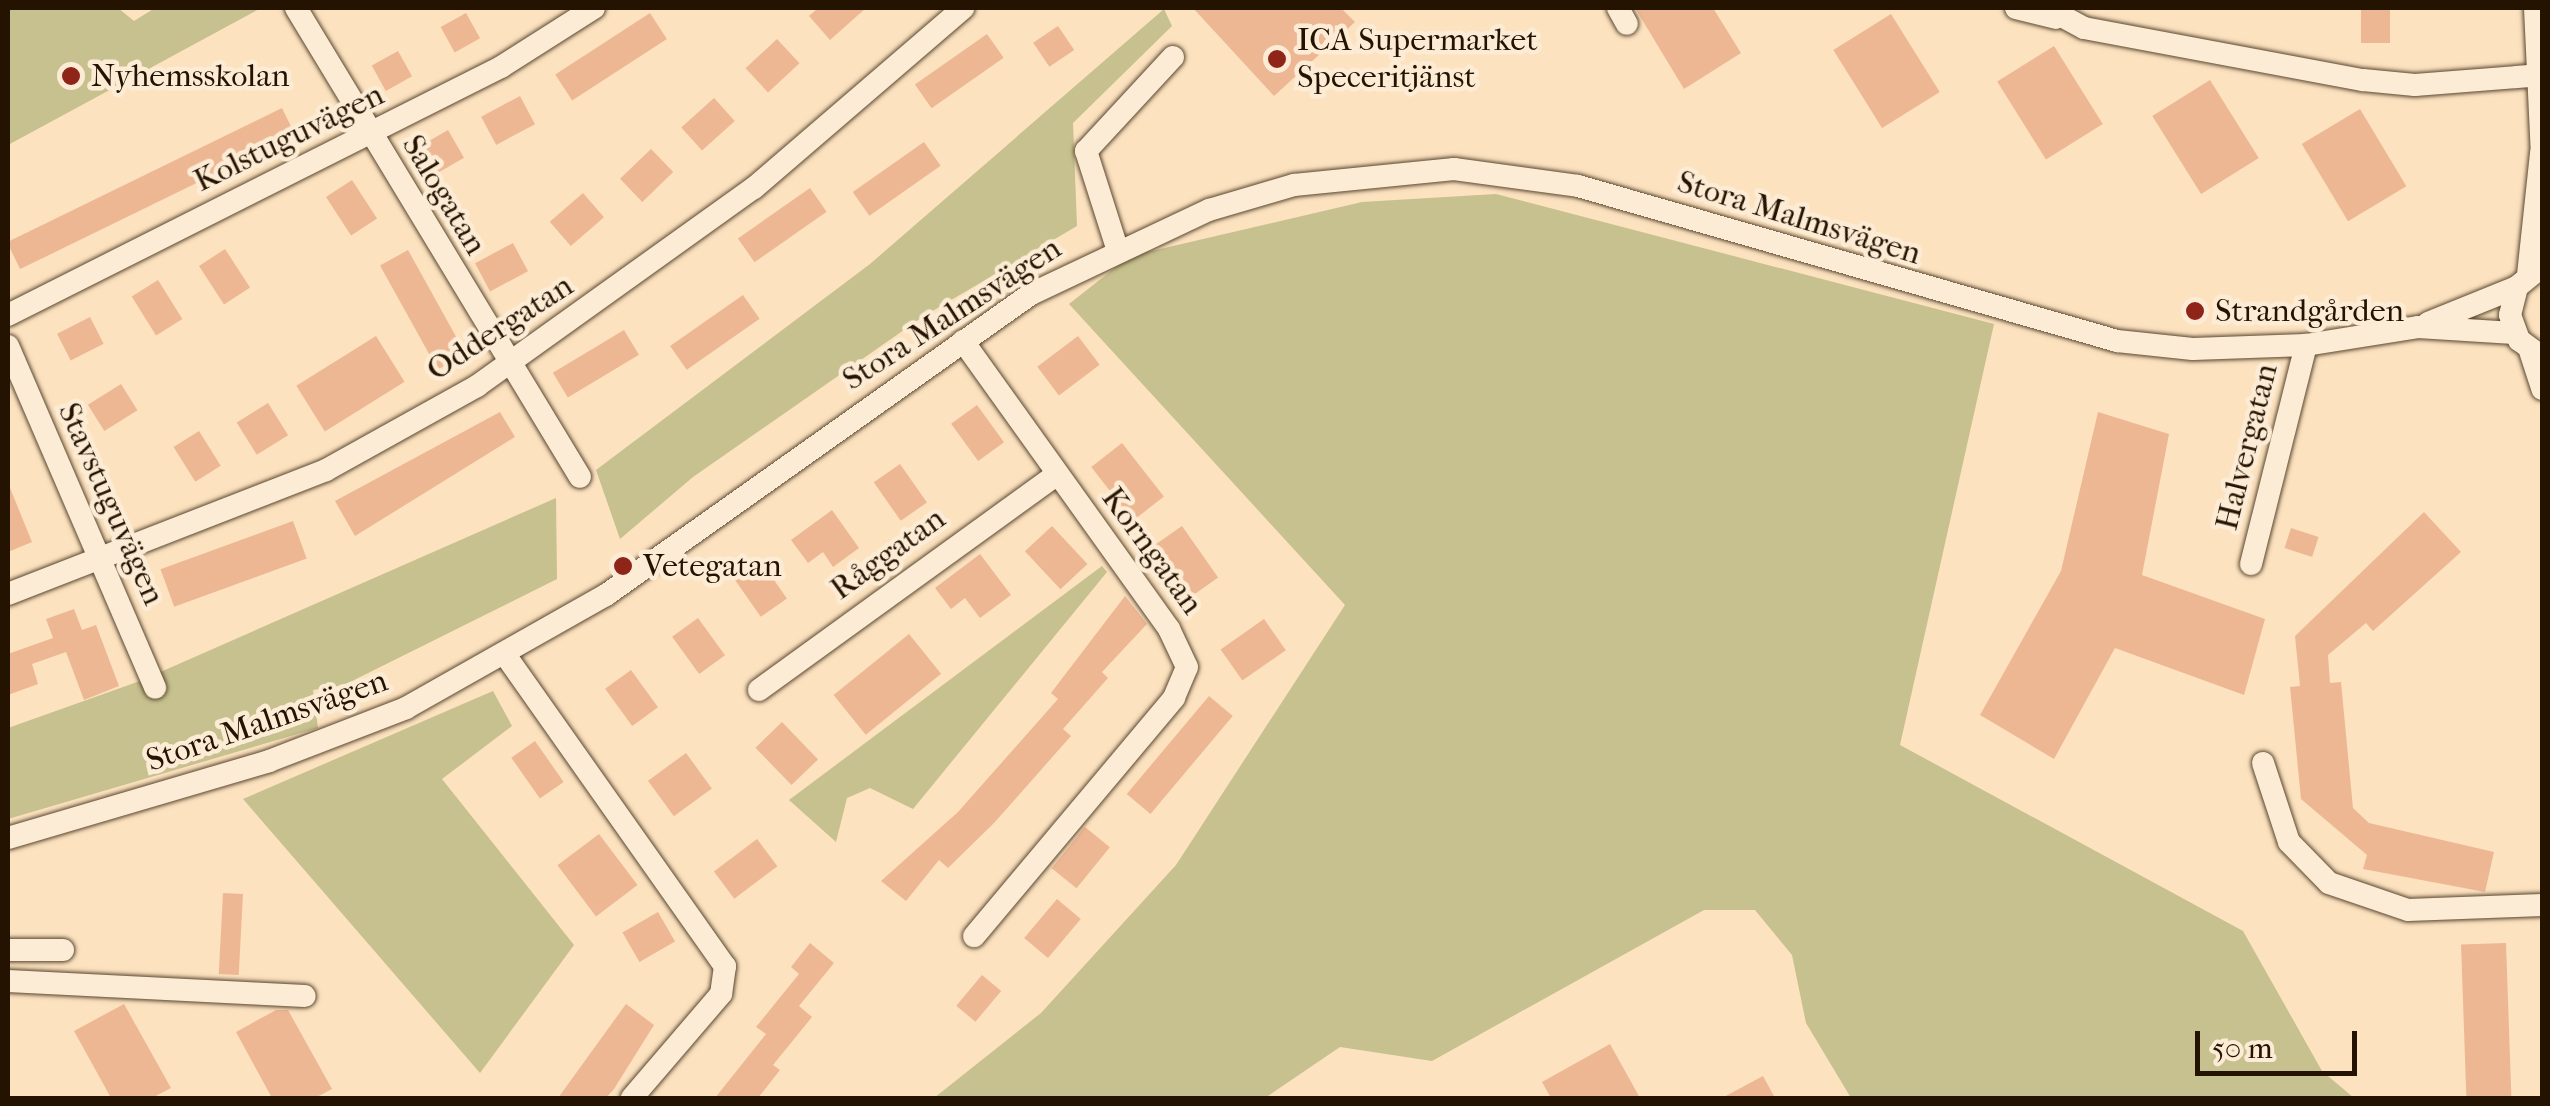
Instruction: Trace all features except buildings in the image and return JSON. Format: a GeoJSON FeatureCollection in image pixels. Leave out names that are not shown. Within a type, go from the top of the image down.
{"type":"FeatureCollection","features":[{"type":"Feature","properties":{"kind":"street","name":"Salogatan"},"geometry":{"type":"LineString","coordinates":[[296,8],[580,477]]}},
{"type":"Feature","properties":{"kind":"street","name":"Kolstuguvägen"},"geometry":{"type":"LineString","coordinates":[[8,315],[369,134],[594,8]]}},
{"type":"Feature","properties":{"kind":"street","name":"Oddergatan"},"geometry":{"type":"LineString","coordinates":[[8,594],[326,470],[510,364],[740,198],[963,8]]}},
{"type":"Feature","properties":{"kind":"street"},"geometry":{"type":"LineString","coordinates":[[2016,8],[2415,86],[2539,74]]}},
{"type":"Feature","properties":{"kind":"street"},"geometry":{"type":"LineString","coordinates":[[2534,8],[2542,155],[2529,277],[2514,333],[2536,354],[2542,389]]}},
{"type":"Feature","properties":{"kind":"street"},"geometry":{"type":"LineString","coordinates":[[1118,248],[1086,151],[1173,57]]}},
{"type":"Feature","properties":{"kind":"street","name":"Stora Malmsvägen"},"geometry":{"type":"LineString","coordinates":[[8,838],[269,762],[406,708],[506,656],[606,595],[963,340],[1118,248],[1294,184],[1454,168],[1578,186],[2116,342],[2192,349],[2306,345],[2418,326],[2514,333]]}},
{"type":"Feature","properties":{"kind":"street","name":"Stora Malmsvägen"},"geometry":{"type":"LineString","coordinates":[[2418,326],[2529,277]]}},
{"type":"Feature","properties":{"kind":"street","name":"Korngatan"},"geometry":{"type":"LineString","coordinates":[[963,340],[1184,651],[1185,681],[974,936]]}},
{"type":"Feature","properties":{"kind":"street","name":"Halvergatan"},"geometry":{"type":"LineString","coordinates":[[2250,564],[2306,345]]}},
{"type":"Feature","properties":{"kind":"street","name":"Stavstuguvägen"},"geometry":{"type":"LineString","coordinates":[[8,346],[155,688]]}},
{"type":"Feature","properties":{"kind":"street","name":"Råggatan"},"geometry":{"type":"LineString","coordinates":[[760,690],[1056,474]]}},
{"type":"Feature","properties":{"kind":"street"},"geometry":{"type":"LineString","coordinates":[[506,656],[725,966],[721,994],[632,1098]]}},
{"type":"Feature","properties":{"kind":"street"},"geometry":{"type":"LineString","coordinates":[[2262,762],[2289,842],[2330,883],[2408,910],[2542,905]]}},
{"type":"Feature","properties":{"kind":"street"},"geometry":{"type":"LineString","coordinates":[[8,950],[63,950]]}},
{"type":"Feature","properties":{"kind":"street"},"geometry":{"type":"LineString","coordinates":[[8,981],[304,996]]}},
{"type":"Feature","properties":{"kind":"shaded area","name":"Nyhemsskolan"},"geometry":{"type":"Polygon","coordinates":[[[8,8],[118,8],[134,21],[155,8],[261,8],[8,145],[8,8]]]}},
{"type":"Feature","properties":{"kind":"shaded area"},"geometry":{"type":"Polygon","coordinates":[[[1164,9],[1172,26],[1073,123],[1077,226],[924,316],[693,477],[620,539],[596,470],[870,264],[1164,9]]]}},
{"type":"Feature","properties":{"kind":"shaded area"},"geometry":{"type":"Polygon","coordinates":[[[1496,194],[1994,324],[1900,745],[2243,931],[2322,1071],[2354,1098],[1851,1098],[1806,1023],[1792,955],[1755,910],[1704,910],[1432,1061],[1340,1047],[1265,1098],[934,1098],[1041,1013],[1176,865],[1345,605],[1069,304],[1130,256],[1362,202],[1496,194]]]}},
{"type":"Feature","properties":{"kind":"shaded area"},"geometry":{"type":"Polygon","coordinates":[[[556,498],[557,579],[344,685],[313,690],[318,728],[8,819],[8,728],[140,681],[556,498]]]}},
{"type":"Feature","properties":{"kind":"shaded area"},"geometry":{"type":"Polygon","coordinates":[[[1102,566],[1107,572],[913,809],[870,788],[847,798],[836,842],[789,800],[1102,566]]]}},
{"type":"Feature","properties":{"kind":"shaded area"},"geometry":{"type":"Polygon","coordinates":[[[493,691],[512,726],[442,779],[574,945],[480,1073],[243,799],[493,691]]]}},
{"type":"Feature","properties":{"kind":"place","name":"ICA Supermarket Speceritjänst"},"geometry":{"type":"Point","coordinates":[1277,59]}},
{"type":"Feature","properties":{"kind":"place","name":"Nyhemsskolan"},"geometry":{"type":"Point","coordinates":[71,76]}},
{"type":"Feature","properties":{"kind":"place","name":"Strandgården"},"geometry":{"type":"Point","coordinates":[2195,311]}},
{"type":"Feature","properties":{"kind":"place","name":"Vetegatan"},"geometry":{"type":"Point","coordinates":[623,566]}}]}
